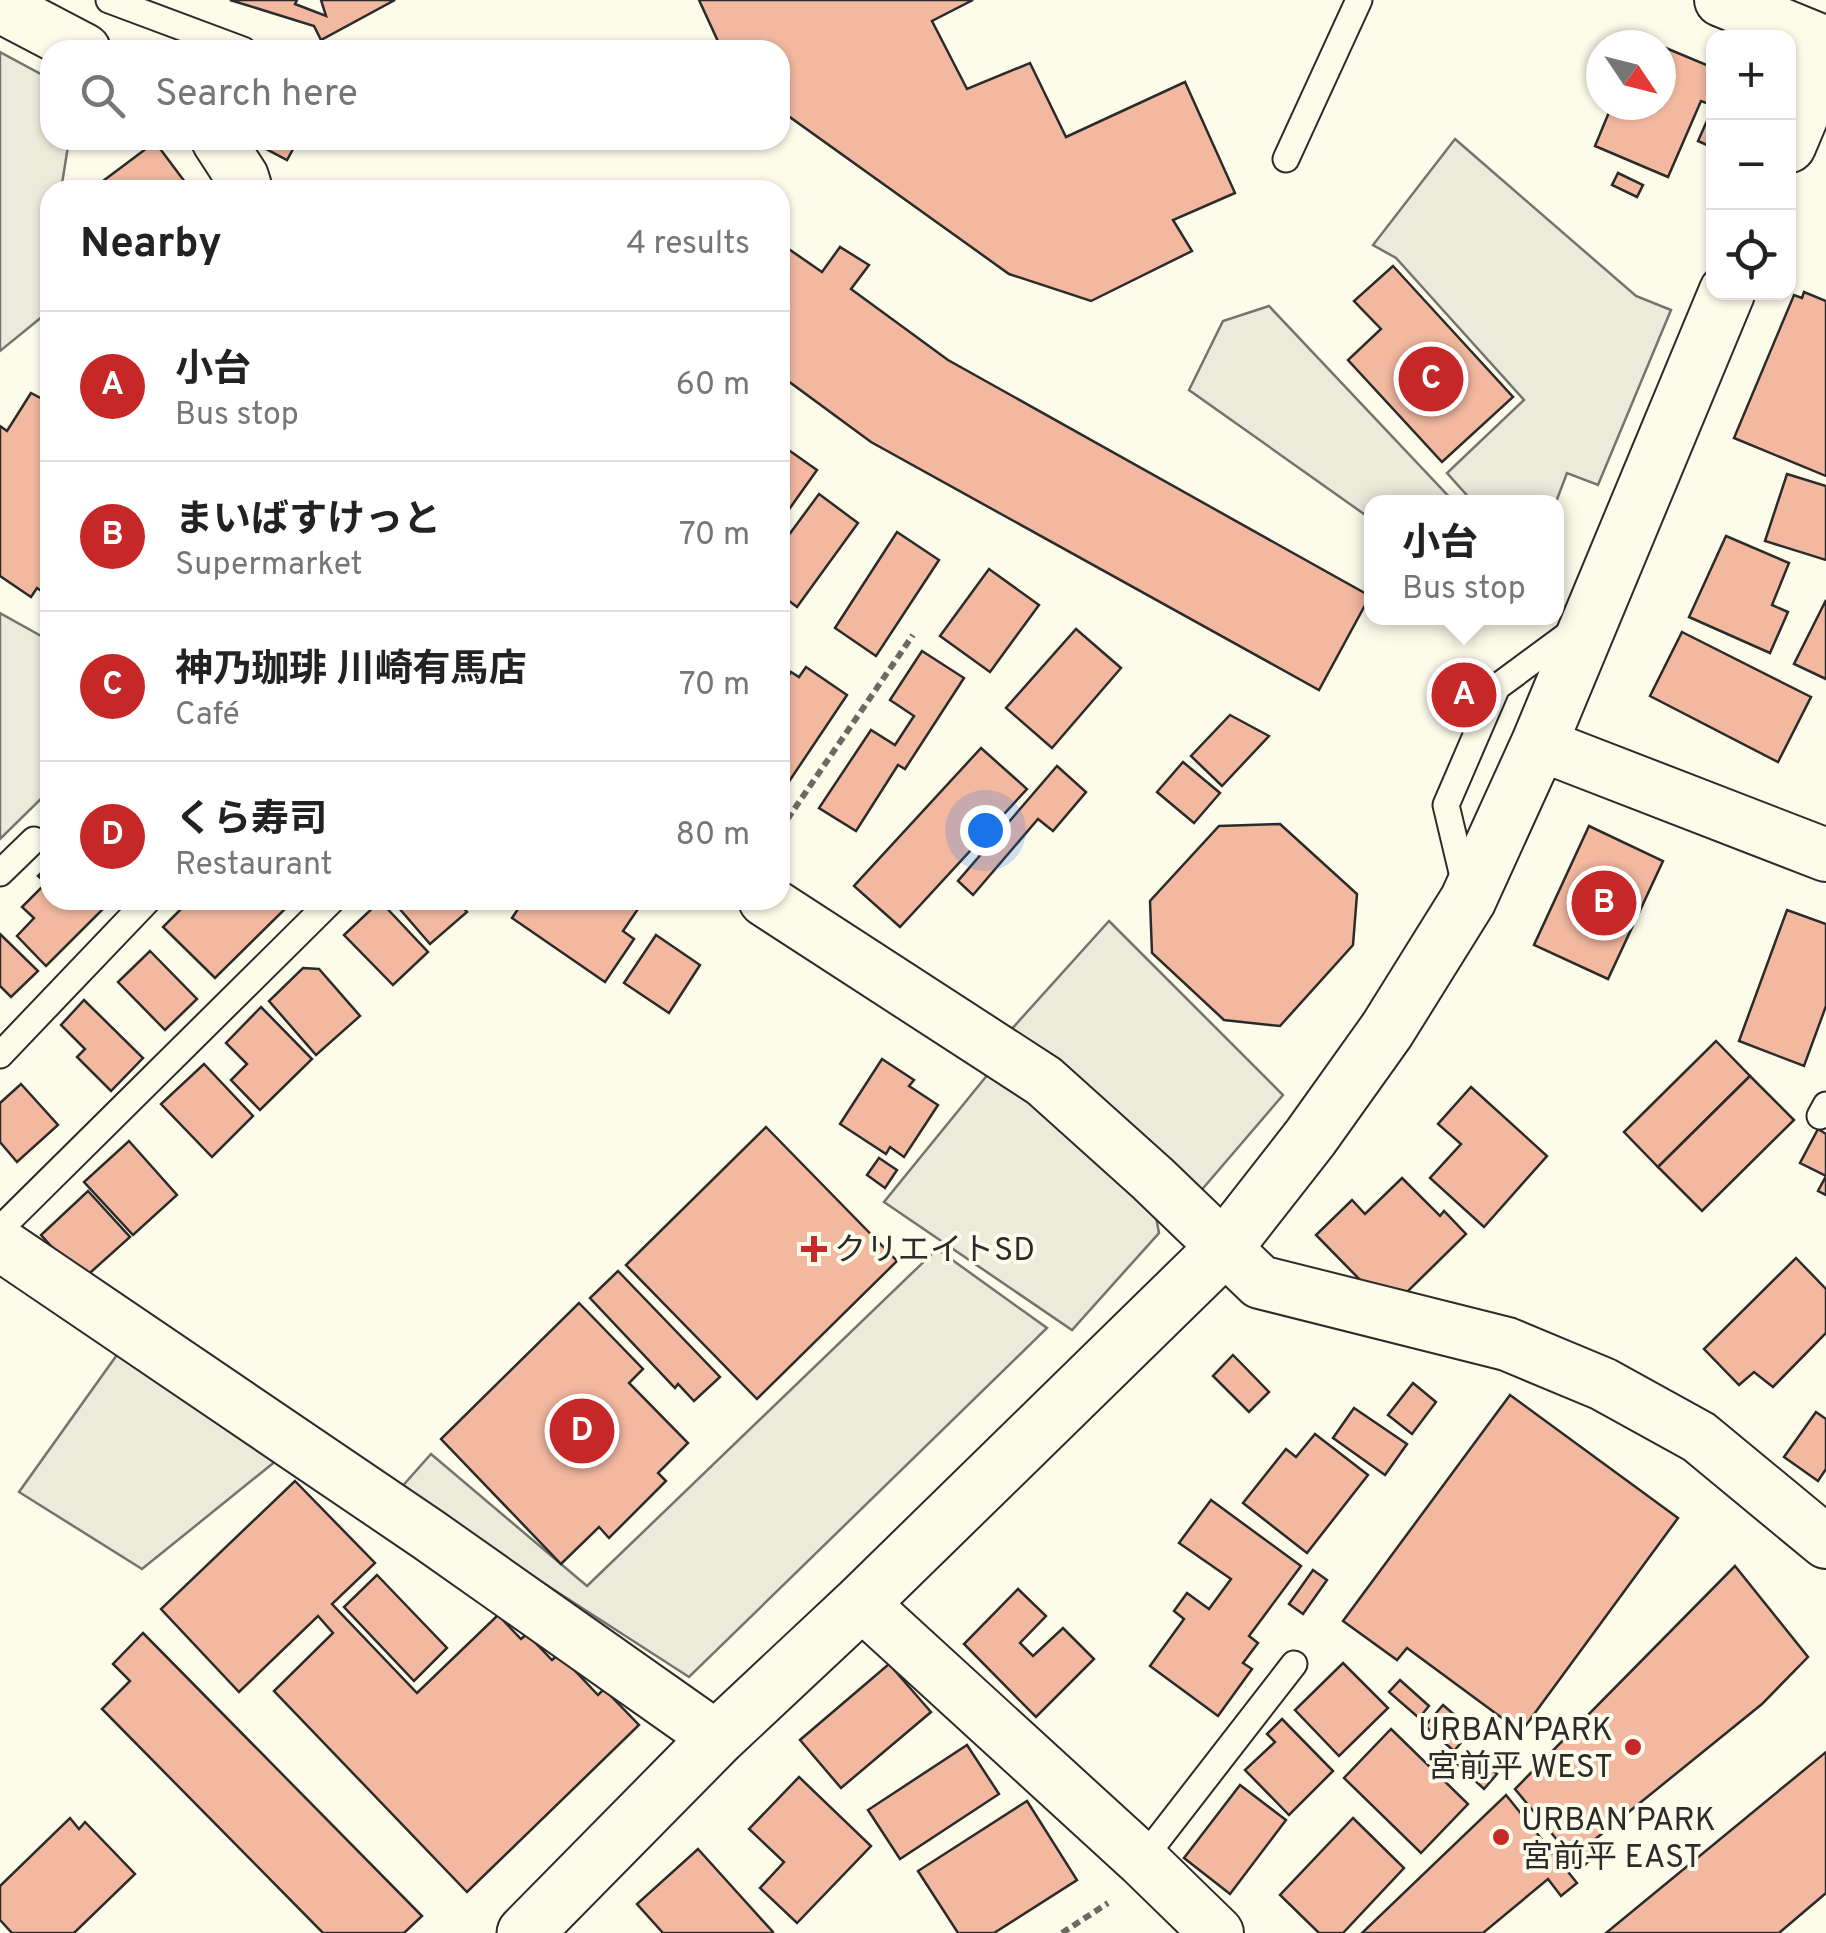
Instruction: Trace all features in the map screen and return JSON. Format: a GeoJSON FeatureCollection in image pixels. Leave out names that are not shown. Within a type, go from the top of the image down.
{"type":"FeatureCollection","features":[{"type":"Feature","properties":{"kind":"street"},"geometry":{"type":"LineString","coordinates":[[1722,0],[1826,43]]}},
{"type":"Feature","properties":{"kind":"street"},"geometry":{"type":"LineString","coordinates":[[0,6],[65,40]]}},
{"type":"Feature","properties":{"kind":"street"},"geometry":{"type":"LineString","coordinates":[[1796,126],[1826,55]]}},
{"type":"Feature","properties":{"kind":"street"},"geometry":{"type":"LineString","coordinates":[[224,150],[243,180]]}},
{"type":"Feature","properties":{"kind":"street"},"geometry":{"type":"LineString","coordinates":[[543,1927],[717,1738],[862,1603],[1224,1248],[1310,1138],[1388,1030],[1468,900],[1539,744],[1724,300]]}},
{"type":"Feature","properties":{"kind":"street"},"geometry":{"type":"LineString","coordinates":[[1539,744],[1826,855]]}},
{"type":"Feature","properties":{"kind":"street"},"geometry":{"type":"LineString","coordinates":[[779,910],[1044,1081],[1260,1282],[1506,1344],[1604,1384],[1700,1436],[1826,1542]]}},
{"type":"Feature","properties":{"kind":"street"},"geometry":{"type":"LineString","coordinates":[[0,1244],[397,1513],[717,1738]]}},
{"type":"Feature","properties":{"kind":"street"},"geometry":{"type":"LineString","coordinates":[[862,1603],[1218,1933]]}},
{"type":"Feature","properties":{"kind":"lane"},"geometry":{"type":"LineString","coordinates":[[109,0],[216,40]]}},
{"type":"Feature","properties":{"kind":"lane"},"geometry":{"type":"LineString","coordinates":[[1286,159],[1359,0]]}},
{"type":"Feature","properties":{"kind":"lane"},"geometry":{"type":"LineString","coordinates":[[1468,900],[1446,804],[1497,687],[1592,617]]}},
{"type":"Feature","properties":{"kind":"lane"},"geometry":{"type":"LineString","coordinates":[[0,873],[34,840]]}},
{"type":"Feature","properties":{"kind":"lane"},"geometry":{"type":"LineString","coordinates":[[0,1055],[138,910]]}},
{"type":"Feature","properties":{"kind":"lane"},"geometry":{"type":"LineString","coordinates":[[0,1229],[322,910]]}},
{"type":"Feature","properties":{"kind":"lane"},"geometry":{"type":"LineString","coordinates":[[1142,1860],[1294,1664]]}},
{"type":"Feature","properties":{"kind":"path"},"geometry":{"type":"LineString","coordinates":[[790,815],[913,635]]}},
{"type":"Feature","properties":{"kind":"shaded area"},"geometry":{"type":"Polygon","coordinates":[[[0,52],[40,74],[40,150],[67,150],[63,180],[40,180],[40,318],[0,351],[0,52]]]}},
{"type":"Feature","properties":{"kind":"shaded area"},"geometry":{"type":"Polygon","coordinates":[[[1455,139],[1636,296],[1671,310],[1598,485],[1567,473],[1559,495],[1467,495],[1447,473],[1524,400],[1396,258],[1373,245],[1455,139]]]}},
{"type":"Feature","properties":{"kind":"shaded area"},"geometry":{"type":"Polygon","coordinates":[[[1269,306],[1447,495],[1364,495],[1364,514],[1189,390],[1223,321],[1269,306]]]}},
{"type":"Feature","properties":{"kind":"shaded area"},"geometry":{"type":"Polygon","coordinates":[[[0,613],[40,635],[40,800],[0,839],[0,613]]]}},
{"type":"Feature","properties":{"kind":"shaded area"},"geometry":{"type":"Polygon","coordinates":[[[1109,921],[1283,1095],[1199,1193],[1009,1032],[1109,921]]]}},
{"type":"Feature","properties":{"kind":"shaded area"},"geometry":{"type":"Polygon","coordinates":[[[993,1068],[1156,1217],[1159,1233],[1072,1330],[884,1202],[993,1068]]]}},
{"type":"Feature","properties":{"kind":"shaded area"},"geometry":{"type":"Polygon","coordinates":[[[937,1249],[1047,1328],[689,1677],[399,1490],[431,1454],[587,1586],[937,1249]]]}},
{"type":"Feature","properties":{"kind":"shaded area"},"geometry":{"type":"Polygon","coordinates":[[[119,1352],[277,1460],[142,1569],[19,1492],[119,1352]]]}},
{"type":"Feature","properties":{"kind":"building"},"geometry":{"type":"Polygon","coordinates":[[[230,0],[297,0],[295,4],[326,16],[321,0],[395,0],[321,40],[314,26],[230,0]]]}},
{"type":"Feature","properties":{"kind":"building"},"geometry":{"type":"Polygon","coordinates":[[[699,0],[973,0],[932,21],[967,89],[1030,63],[1066,137],[1185,82],[1235,193],[1173,220],[1192,251],[1091,301],[1009,274],[790,117],[790,40],[717,40],[699,0]]]}},
{"type":"Feature","properties":{"kind":"building"},"geometry":{"type":"Polygon","coordinates":[[[1676,52],[1706,65],[1706,103],[1701,101],[1668,177],[1595,146],[1606,120],[1676,120],[1676,52]]]}},
{"type":"Feature","properties":{"kind":"building"},"geometry":{"type":"Polygon","coordinates":[[[1706,123],[1706,144],[1698,141],[1706,123]]]}},
{"type":"Feature","properties":{"kind":"building"},"geometry":{"type":"Polygon","coordinates":[[[144,150],[161,150],[184,180],[104,180],[144,150]]]}},
{"type":"Feature","properties":{"kind":"building"},"geometry":{"type":"Polygon","coordinates":[[[268,150],[292,150],[287,160],[268,150]]]}},
{"type":"Feature","properties":{"kind":"building"},"geometry":{"type":"Polygon","coordinates":[[[1618,173],[1643,185],[1637,197],[1612,185],[1618,173]]]}},
{"type":"Feature","properties":{"kind":"building"},"geometry":{"type":"Polygon","coordinates":[[[840,247],[869,265],[851,289],[948,360],[1364,593],[1364,607],[1319,690],[871,442],[790,382],[790,250],[822,272],[840,247]]]}},
{"type":"Feature","properties":{"kind":"building"},"geometry":{"type":"Polygon","coordinates":[[[1393,266],[1513,397],[1442,462],[1348,360],[1381,329],[1354,301],[1393,266]]]}},
{"type":"Feature","properties":{"kind":"building"},"geometry":{"type":"Polygon","coordinates":[[[1804,292],[1826,301],[1826,476],[1734,438],[1792,300],[1796,296],[1802,298],[1804,292]]]}},
{"type":"Feature","properties":{"kind":"building"},"geometry":{"type":"Polygon","coordinates":[[[31,393],[40,398],[40,590],[37,588],[31,597],[0,576],[0,426],[7,431],[31,393]]]}},
{"type":"Feature","properties":{"kind":"building"},"geometry":{"type":"Polygon","coordinates":[[[790,451],[817,470],[790,508],[790,451]]]}},
{"type":"Feature","properties":{"kind":"building"},"geometry":{"type":"Polygon","coordinates":[[[1787,474],[1826,486],[1826,560],[1765,541],[1787,474]]]}},
{"type":"Feature","properties":{"kind":"building"},"geometry":{"type":"Polygon","coordinates":[[[819,494],[858,523],[797,607],[790,602],[790,533],[819,494]]]}},
{"type":"Feature","properties":{"kind":"building"},"geometry":{"type":"Polygon","coordinates":[[[897,532],[939,560],[876,656],[835,628],[897,532]]]}},
{"type":"Feature","properties":{"kind":"building"},"geometry":{"type":"Polygon","coordinates":[[[1726,536],[1789,563],[1772,605],[1788,612],[1770,653],[1689,617],[1726,536]]]}},
{"type":"Feature","properties":{"kind":"building"},"geometry":{"type":"Polygon","coordinates":[[[989,569],[1039,605],[990,672],[940,636],[989,569]]]}},
{"type":"Feature","properties":{"kind":"building"},"geometry":{"type":"Polygon","coordinates":[[[1826,600],[1826,679],[1794,664],[1826,600]]]}},
{"type":"Feature","properties":{"kind":"building"},"geometry":{"type":"Polygon","coordinates":[[[1076,629],[1121,668],[1052,748],[1006,708],[1076,629]]]}},
{"type":"Feature","properties":{"kind":"building"},"geometry":{"type":"Polygon","coordinates":[[[1682,632],[1811,697],[1778,762],[1650,696],[1682,632]]]}},
{"type":"Feature","properties":{"kind":"building"},"geometry":{"type":"Polygon","coordinates":[[[922,651],[964,678],[905,769],[898,765],[856,831],[819,808],[871,730],[895,745],[914,716],[890,700],[922,651]]]}},
{"type":"Feature","properties":{"kind":"building"},"geometry":{"type":"Polygon","coordinates":[[[806,667],[847,695],[790,780],[790,674],[799,677],[806,667]]]}},
{"type":"Feature","properties":{"kind":"building"},"geometry":{"type":"Polygon","coordinates":[[[1230,715],[1269,736],[1222,786],[1191,756],[1230,715]]]}},
{"type":"Feature","properties":{"kind":"building"},"geometry":{"type":"Polygon","coordinates":[[[981,748],[1027,789],[900,927],[854,886],[981,748]]]}},
{"type":"Feature","properties":{"kind":"building"},"geometry":{"type":"Polygon","coordinates":[[[1183,762],[1220,793],[1194,823],[1157,792],[1183,762]]]}},
{"type":"Feature","properties":{"kind":"building"},"geometry":{"type":"Polygon","coordinates":[[[1057,766],[1086,792],[1053,831],[1038,819],[973,895],[958,881],[1057,766]]]}},
{"type":"Feature","properties":{"kind":"building"},"geometry":{"type":"Polygon","coordinates":[[[1280,824],[1357,894],[1353,945],[1280,1026],[1224,1020],[1152,953],[1150,901],[1219,826],[1280,824]]]}},
{"type":"Feature","properties":{"kind":"building"},"geometry":{"type":"Polygon","coordinates":[[[1589,826],[1663,861],[1608,979],[1534,945],[1589,826]]]}},
{"type":"Feature","properties":{"kind":"building"},"geometry":{"type":"Polygon","coordinates":[[[40,889],[40,910],[102,910],[46,966],[17,936],[34,918],[22,907],[40,889]]]}},
{"type":"Feature","properties":{"kind":"building"},"geometry":{"type":"Polygon","coordinates":[[[180,910],[284,910],[215,978],[163,927],[180,910]]]}},
{"type":"Feature","properties":{"kind":"building"},"geometry":{"type":"Polygon","coordinates":[[[370,910],[388,910],[428,952],[393,985],[344,935],[370,910]]]}},
{"type":"Feature","properties":{"kind":"building"},"geometry":{"type":"Polygon","coordinates":[[[401,910],[467,912],[430,944],[401,910]]]}},
{"type":"Feature","properties":{"kind":"building"},"geometry":{"type":"Polygon","coordinates":[[[517,910],[637,910],[623,931],[634,939],[605,982],[512,918],[517,910]]]}},
{"type":"Feature","properties":{"kind":"building"},"geometry":{"type":"Polygon","coordinates":[[[1787,910],[1826,924],[1826,1006],[1804,1066],[1739,1041],[1787,910]]]}},
{"type":"Feature","properties":{"kind":"building"},"geometry":{"type":"Polygon","coordinates":[[[0,934],[38,971],[11,997],[0,986],[0,934]]]}},
{"type":"Feature","properties":{"kind":"building"},"geometry":{"type":"Polygon","coordinates":[[[656,935],[700,965],[669,1013],[624,983],[656,935]]]}},
{"type":"Feature","properties":{"kind":"building"},"geometry":{"type":"Polygon","coordinates":[[[150,951],[197,999],[165,1030],[118,982],[150,951]]]}},
{"type":"Feature","properties":{"kind":"building"},"geometry":{"type":"Polygon","coordinates":[[[303,968],[319,969],[360,1016],[316,1055],[269,1001],[303,968]]]}},
{"type":"Feature","properties":{"kind":"building"},"geometry":{"type":"Polygon","coordinates":[[[84,1000],[143,1058],[111,1091],[77,1057],[85,1049],[61,1025],[84,1000]]]}},
{"type":"Feature","properties":{"kind":"building"},"geometry":{"type":"Polygon","coordinates":[[[261,1007],[312,1059],[260,1110],[231,1080],[247,1064],[226,1043],[261,1007]]]}},
{"type":"Feature","properties":{"kind":"building"},"geometry":{"type":"Polygon","coordinates":[[[1716,1041],[1750,1076],[1658,1167],[1624,1132],[1716,1041]]]}},
{"type":"Feature","properties":{"kind":"building"},"geometry":{"type":"Polygon","coordinates":[[[882,1059],[914,1080],[909,1086],[938,1105],[904,1157],[890,1147],[886,1154],[840,1124],[882,1059]]]}},
{"type":"Feature","properties":{"kind":"building"},"geometry":{"type":"Polygon","coordinates":[[[204,1064],[253,1116],[212,1157],[161,1104],[204,1064]]]}},
{"type":"Feature","properties":{"kind":"building"},"geometry":{"type":"Polygon","coordinates":[[[1750,1076],[1794,1120],[1702,1211],[1658,1167],[1750,1076]]]}},
{"type":"Feature","properties":{"kind":"building"},"geometry":{"type":"Polygon","coordinates":[[[21,1084],[58,1125],[17,1162],[0,1142],[0,1103],[21,1084]]]}},
{"type":"Feature","properties":{"kind":"building"},"geometry":{"type":"Polygon","coordinates":[[[1471,1087],[1547,1156],[1484,1227],[1430,1178],[1461,1144],[1438,1124],[1471,1087]]]}},
{"type":"Feature","properties":{"kind":"building"},"geometry":{"type":"Polygon","coordinates":[[[766,1127],[897,1261],[757,1399],[626,1265],[766,1127]]]}},
{"type":"Feature","properties":{"kind":"building"},"geometry":{"type":"Polygon","coordinates":[[[1818,1129],[1826,1134],[1826,1176],[1800,1163],[1818,1129]]]}},
{"type":"Feature","properties":{"kind":"building"},"geometry":{"type":"Polygon","coordinates":[[[129,1141],[177,1195],[133,1235],[84,1182],[129,1141]]]}},
{"type":"Feature","properties":{"kind":"building"},"geometry":{"type":"Polygon","coordinates":[[[879,1158],[897,1170],[885,1188],[867,1175],[879,1158]]]}},
{"type":"Feature","properties":{"kind":"building"},"geometry":{"type":"Polygon","coordinates":[[[1826,1176],[1826,1195],[1818,1191],[1826,1176]]]}},
{"type":"Feature","properties":{"kind":"building"},"geometry":{"type":"Polygon","coordinates":[[[1402,1178],[1440,1216],[1444,1211],[1466,1234],[1405,1294],[1367,1287],[1316,1235],[1352,1200],[1365,1214],[1402,1178]]]}},
{"type":"Feature","properties":{"kind":"building"},"geometry":{"type":"Polygon","coordinates":[[[88,1191],[130,1237],[82,1280],[41,1235],[88,1191]]]}},
{"type":"Feature","properties":{"kind":"building"},"geometry":{"type":"Polygon","coordinates":[[[1796,1258],[1826,1289],[1826,1333],[1773,1387],[1754,1372],[1739,1385],[1704,1349],[1796,1258]]]}},
{"type":"Feature","properties":{"kind":"building"},"geometry":{"type":"Polygon","coordinates":[[[618,1271],[720,1377],[694,1401],[678,1384],[675,1388],[590,1298],[618,1271]]]}},
{"type":"Feature","properties":{"kind":"building"},"geometry":{"type":"Polygon","coordinates":[[[579,1303],[643,1369],[629,1383],[688,1443],[658,1473],[666,1481],[609,1538],[599,1527],[561,1564],[441,1439],[579,1303]]]}},
{"type":"Feature","properties":{"kind":"building"},"geometry":{"type":"Polygon","coordinates":[[[1233,1355],[1269,1392],[1249,1412],[1213,1376],[1233,1355]]]}},
{"type":"Feature","properties":{"kind":"building"},"geometry":{"type":"Polygon","coordinates":[[[1413,1383],[1436,1402],[1412,1434],[1388,1415],[1413,1383]]]}},
{"type":"Feature","properties":{"kind":"building"},"geometry":{"type":"Polygon","coordinates":[[[1510,1395],[1678,1518],[1521,1732],[1407,1648],[1397,1660],[1343,1621],[1510,1395]]]}},
{"type":"Feature","properties":{"kind":"building"},"geometry":{"type":"Polygon","coordinates":[[[1354,1408],[1407,1444],[1385,1475],[1333,1438],[1354,1408]]]}},
{"type":"Feature","properties":{"kind":"building"},"geometry":{"type":"Polygon","coordinates":[[[1816,1412],[1826,1419],[1826,1469],[1818,1481],[1784,1457],[1816,1412]]]}},
{"type":"Feature","properties":{"kind":"building"},"geometry":{"type":"Polygon","coordinates":[[[1315,1434],[1368,1475],[1307,1553],[1243,1503],[1286,1449],[1296,1457],[1315,1434]]]}},
{"type":"Feature","properties":{"kind":"building"},"geometry":{"type":"Polygon","coordinates":[[[295,1481],[375,1563],[332,1604],[417,1693],[498,1615],[521,1639],[527,1634],[552,1660],[559,1654],[598,1695],[604,1689],[639,1725],[467,1892],[274,1691],[333,1633],[318,1616],[239,1692],[161,1609],[295,1481]]]}},
{"type":"Feature","properties":{"kind":"building"},"geometry":{"type":"Polygon","coordinates":[[[1211,1500],[1301,1566],[1249,1636],[1258,1643],[1243,1663],[1252,1669],[1218,1716],[1150,1666],[1184,1619],[1174,1611],[1187,1593],[1209,1609],[1231,1579],[1179,1543],[1211,1500]]]}},
{"type":"Feature","properties":{"kind":"building","name":"URBAN PARK 宮前平 WEST"},"geometry":{"type":"Polygon","coordinates":[[[1735,1566],[1808,1657],[1762,1704],[1588,1845],[1596,1854],[1581,1869],[1515,1789],[1735,1566]]]}},
{"type":"Feature","properties":{"kind":"building"},"geometry":{"type":"Polygon","coordinates":[[[1313,1570],[1327,1580],[1303,1614],[1289,1604],[1313,1570]]]}},
{"type":"Feature","properties":{"kind":"building"},"geometry":{"type":"Polygon","coordinates":[[[377,1575],[447,1648],[414,1681],[344,1607],[377,1575]]]}},
{"type":"Feature","properties":{"kind":"building"},"geometry":{"type":"Polygon","coordinates":[[[1018,1589],[1046,1616],[1020,1643],[1033,1656],[1063,1628],[1094,1659],[1036,1717],[964,1644],[1018,1589]]]}},
{"type":"Feature","properties":{"kind":"building"},"geometry":{"type":"Polygon","coordinates":[[[143,1633],[422,1916],[404,1933],[323,1933],[102,1709],[130,1681],[113,1664],[143,1633]]]}},
{"type":"Feature","properties":{"kind":"building"},"geometry":{"type":"Polygon","coordinates":[[[1343,1663],[1388,1708],[1339,1756],[1295,1710],[1343,1663]]]}},
{"type":"Feature","properties":{"kind":"building"},"geometry":{"type":"Polygon","coordinates":[[[889,1664],[931,1712],[841,1788],[800,1740],[889,1664]]]}},
{"type":"Feature","properties":{"kind":"building"},"geometry":{"type":"Polygon","coordinates":[[[1400,1680],[1429,1706],[1419,1718],[1389,1692],[1400,1680]]]}},
{"type":"Feature","properties":{"kind":"building"},"geometry":{"type":"Polygon","coordinates":[[[1443,1705],[1472,1730],[1454,1751],[1425,1726],[1443,1705]]]}},
{"type":"Feature","properties":{"kind":"building"},"geometry":{"type":"Polygon","coordinates":[[[1282,1719],[1333,1771],[1289,1815],[1245,1770],[1275,1742],[1267,1734],[1282,1719]]]}},
{"type":"Feature","properties":{"kind":"building"},"geometry":{"type":"Polygon","coordinates":[[[1391,1729],[1468,1804],[1421,1853],[1344,1778],[1391,1729]]]}},
{"type":"Feature","properties":{"kind":"building"},"geometry":{"type":"Polygon","coordinates":[[[967,1745],[999,1794],[900,1859],[868,1810],[967,1745]]]}},
{"type":"Feature","properties":{"kind":"building"},"geometry":{"type":"Polygon","coordinates":[[[1467,1748],[1497,1774],[1484,1789],[1455,1762],[1467,1748]]]}},
{"type":"Feature","properties":{"kind":"building"},"geometry":{"type":"Polygon","coordinates":[[[1826,1752],[1826,1893],[1779,1933],[1606,1933],[1826,1752]]]}},
{"type":"Feature","properties":{"kind":"building"},"geometry":{"type":"Polygon","coordinates":[[[799,1777],[871,1846],[797,1923],[760,1888],[784,1862],[749,1829],[799,1777]]]}},
{"type":"Feature","properties":{"kind":"building"},"geometry":{"type":"Polygon","coordinates":[[[1240,1785],[1286,1820],[1230,1894],[1184,1858],[1240,1785]]]}},
{"type":"Feature","properties":{"kind":"building","name":"URBAN PARK 宮前平 EAST"},"geometry":{"type":"Polygon","coordinates":[[[1506,1795],[1577,1883],[1561,1896],[1548,1879],[1483,1933],[1362,1933],[1506,1795]]]}},
{"type":"Feature","properties":{"kind":"building"},"geometry":{"type":"Polygon","coordinates":[[[1027,1801],[1077,1880],[994,1933],[958,1933],[918,1871],[1027,1801]]]}},
{"type":"Feature","properties":{"kind":"building"},"geometry":{"type":"Polygon","coordinates":[[[70,1818],[79,1829],[85,1822],[135,1874],[74,1933],[12,1933],[0,1920],[0,1886],[70,1818]]]}},
{"type":"Feature","properties":{"kind":"building"},"geometry":{"type":"Polygon","coordinates":[[[1353,1818],[1404,1868],[1343,1933],[1319,1933],[1280,1895],[1353,1818]]]}},
{"type":"Feature","properties":{"kind":"building"},"geometry":{"type":"Polygon","coordinates":[[[698,1849],[773,1933],[663,1933],[637,1904],[698,1849]]]}},
{"type":"Feature","properties":{"kind":"place","name":"神乃珈琲 川崎有馬店"},"geometry":{"type":"Point","coordinates":[1431,379]}},
{"type":"Feature","properties":{"kind":"place","name":"小台"},"geometry":{"type":"Point","coordinates":[1464,695]}},
{"type":"Feature","properties":{"kind":"place","name":"まいばすけっと"},"geometry":{"type":"Point","coordinates":[1604,903]}},
{"type":"Feature","properties":{"kind":"place","name":"クリエイトSD"},"geometry":{"type":"Point","coordinates":[814,1249]}},
{"type":"Feature","properties":{"kind":"place","name":"くら寿司"},"geometry":{"type":"Point","coordinates":[582,1431]}},
{"type":"Feature","properties":{"kind":"place","name":"URBAN PARK 宮前平 WEST"},"geometry":{"type":"Point","coordinates":[1633,1747]}},
{"type":"Feature","properties":{"kind":"place","name":"URBAN PARK 宮前平 EAST"},"geometry":{"type":"Point","coordinates":[1501,1837]}}]}
